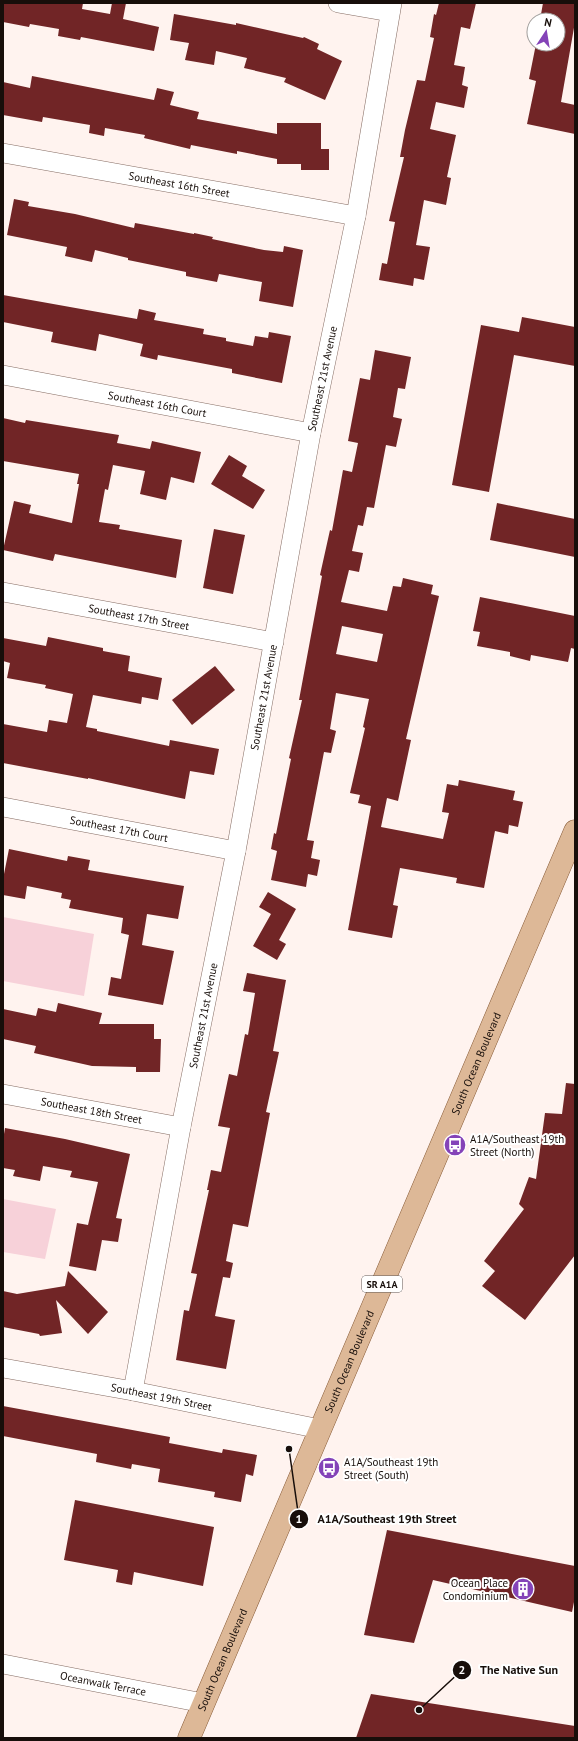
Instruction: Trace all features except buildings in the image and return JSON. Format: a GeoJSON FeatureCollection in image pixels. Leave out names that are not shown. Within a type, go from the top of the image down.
{"type":"FeatureCollection","features":[{"type":"Feature","properties":{"kind":"main road","name":"South Ocean Boulevard"},"geometry":{"type":"LineString","coordinates":[[189,1738],[575,830]]}},
{"type":"Feature","properties":{"kind":"street"},"geometry":{"type":"LineString","coordinates":[[338,3],[391,8]]}},
{"type":"Feature","properties":{"kind":"street","name":"Southeast 21st Avenue"},"geometry":{"type":"LineString","coordinates":[[133,1391],[181,1127],[236,851],[311,433],[356,216],[391,8]]}},
{"type":"Feature","properties":{"kind":"street","name":"Southeast 16th Street"},"geometry":{"type":"LineString","coordinates":[[3,153],[356,216]]}},
{"type":"Feature","properties":{"kind":"street","name":"Southeast 16th Court"},"geometry":{"type":"LineString","coordinates":[[3,375],[311,433]]}},
{"type":"Feature","properties":{"kind":"street","name":"Southeast 17th Street"},"geometry":{"type":"LineString","coordinates":[[3,592],[274,642]]}},
{"type":"Feature","properties":{"kind":"street","name":"Southeast 17th Court"},"geometry":{"type":"LineString","coordinates":[[3,807],[236,851]]}},
{"type":"Feature","properties":{"kind":"street","name":"Southeast 18th Street"},"geometry":{"type":"LineString","coordinates":[[3,1094],[181,1127]]}},
{"type":"Feature","properties":{"kind":"street","name":"Southeast 19th Street"},"geometry":{"type":"LineString","coordinates":[[3,1368],[133,1391],[320,1429]]}},
{"type":"Feature","properties":{"kind":"street","name":"Oceanwalk Terrace"},"geometry":{"type":"LineString","coordinates":[[3,1664],[203,1703]]}},
{"type":"Feature","properties":{"kind":"shaded area"},"geometry":{"type":"Polygon","coordinates":[[[3,917],[94,934],[84,996],[3,981],[3,917]]]}},
{"type":"Feature","properties":{"kind":"shaded area"},"geometry":{"type":"Polygon","coordinates":[[[3,1199],[56,1209],[45,1259],[3,1252],[3,1199]]]}},
{"type":"Feature","properties":{"kind":"place","name":"A1A/Southeast 19th Street (North)"},"geometry":{"type":"Point","coordinates":[455,1145]}},
{"type":"Feature","properties":{"kind":"place","name":"A1A/Southeast 19th Street"},"geometry":{"type":"Point","coordinates":[289,1449]}},
{"type":"Feature","properties":{"kind":"place","name":"A1A/Southeast 19th Street (South)"},"geometry":{"type":"Point","coordinates":[329,1468]}},
{"type":"Feature","properties":{"kind":"place","name":"Ocean Place Condominium"},"geometry":{"type":"Point","coordinates":[523,1589]}},
{"type":"Feature","properties":{"kind":"place","name":"The Native Sun"},"geometry":{"type":"Point","coordinates":[419,1710]}}]}
